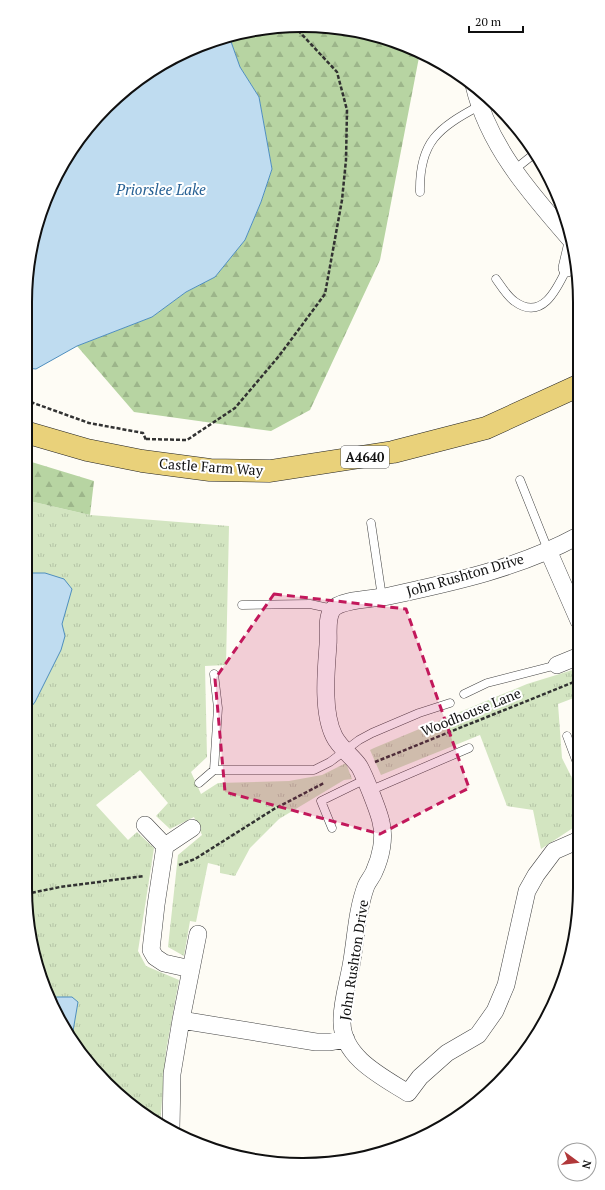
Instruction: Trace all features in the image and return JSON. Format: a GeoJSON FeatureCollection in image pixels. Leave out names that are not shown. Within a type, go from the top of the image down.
{"type":"FeatureCollection","features":[{"type":"Feature","properties":{"kind":"main road","name":"Castle Farm Way"},"geometry":{"type":"LineString","coordinates":[[32,434],[87,450],[142,462],[210,470],[270,471],[393,452],[486,428],[573,388]]}},
{"type":"Feature","properties":{"kind":"street"},"geometry":{"type":"LineString","coordinates":[[476,95],[479,106],[502,153],[564,231]]}},
{"type":"Feature","properties":{"kind":"street"},"geometry":{"type":"LineString","coordinates":[[567,268],[569,258]]}},
{"type":"Feature","properties":{"kind":"street","name":"John Rushton Drive"},"geometry":{"type":"LineString","coordinates":[[573,538],[508,567],[436,586],[382,597],[340,603],[333,609],[328,618],[326,668],[327,708],[333,734],[360,768],[381,822],[381,851],[374,872],[367,886],[359,913],[342,1024],[346,1039],[356,1056],[368,1066],[408,1092],[420,1077],[447,1053],[478,1035],[495,1011],[506,985],[527,891],[536,875],[554,851],[573,843]]}},
{"type":"Feature","properties":{"kind":"street"},"geometry":{"type":"LineString","coordinates":[[548,550],[573,607]]}},
{"type":"Feature","properties":{"kind":"street"},"geometry":{"type":"LineString","coordinates":[[556,665],[573,658]]}},
{"type":"Feature","properties":{"kind":"street"},"geometry":{"type":"LineString","coordinates":[[145,825],[165,846]]}},
{"type":"Feature","properties":{"kind":"street"},"geometry":{"type":"LineString","coordinates":[[191,969],[164,963],[155,958],[151,950],[165,846],[192,828]]}},
{"type":"Feature","properties":{"kind":"street"},"geometry":{"type":"LineString","coordinates":[[171,1124],[172,1074],[198,934]]}},
{"type":"Feature","properties":{"kind":"street","name":"John Rushton Drive"},"geometry":{"type":"LineString","coordinates":[[181,1020],[316,1042],[330,1042],[346,1039]]}},
{"type":"Feature","properties":{"kind":"lane"},"geometry":{"type":"LineString","coordinates":[[420,192],[420,179],[429,146],[438,131],[450,122],[479,106]]}},
{"type":"Feature","properties":{"kind":"lane"},"geometry":{"type":"LineString","coordinates":[[514,170],[530,157]]}},
{"type":"Feature","properties":{"kind":"lane"},"geometry":{"type":"LineString","coordinates":[[496,279],[514,301],[528,307],[542,306],[553,294],[567,268]]}},
{"type":"Feature","properties":{"kind":"lane"},"geometry":{"type":"LineString","coordinates":[[520,480],[548,550]]}},
{"type":"Feature","properties":{"kind":"lane"},"geometry":{"type":"LineString","coordinates":[[371,523],[382,597]]}},
{"type":"Feature","properties":{"kind":"lane"},"geometry":{"type":"LineString","coordinates":[[242,605],[310,604],[333,609]]}},
{"type":"Feature","properties":{"kind":"lane"},"geometry":{"type":"LineString","coordinates":[[464,694],[487,683],[556,665]]}},
{"type":"Feature","properties":{"kind":"lane"},"geometry":{"type":"LineString","coordinates":[[214,674],[218,708],[214,770]]}},
{"type":"Feature","properties":{"kind":"lane"},"geometry":{"type":"LineString","coordinates":[[199,783],[214,770],[314,770],[330,762],[346,749],[372,733],[419,713],[450,703]]}},
{"type":"Feature","properties":{"kind":"lane"},"geometry":{"type":"LineString","coordinates":[[567,736],[573,752]]}},
{"type":"Feature","properties":{"kind":"lane"},"geometry":{"type":"LineString","coordinates":[[332,828],[322,801],[469,748]]}},
{"type":"Feature","properties":{"kind":"path"},"geometry":{"type":"LineString","coordinates":[[32,402],[89,423],[143,433],[146,439],[187,440],[235,408],[279,356],[325,294],[342,200],[346,160],[347,110],[337,72],[300,32]]}},
{"type":"Feature","properties":{"kind":"path","name":"Woodhouse Lane"},"geometry":{"type":"LineString","coordinates":[[370,764],[573,682]]}},
{"type":"Feature","properties":{"kind":"highlighted area"},"geometry":{"type":"Polygon","coordinates":[[[274,594],[406,609],[469,788],[380,834],[225,792],[215,679],[274,594]]]}},
{"type":"Feature","properties":{"kind":"green space"},"geometry":{"type":"Polygon","coordinates":[[[302,32],[338,34],[373,41],[419,59],[380,260],[310,410],[271,431],[134,412],[77,346],[152,317],[186,292],[215,277],[245,240],[261,202],[272,169],[259,97],[240,67],[231,41],[267,34],[302,32]]]}},
{"type":"Feature","properties":{"kind":"green space"},"geometry":{"type":"Polygon","coordinates":[[[32,462],[94,481],[90,515],[32,502],[32,462]]]}},
{"type":"Feature","properties":{"kind":"green space"},"geometry":{"type":"Polygon","coordinates":[[[32,502],[90,515],[229,526],[226,665],[205,666],[207,757],[191,772],[201,794],[218,783],[289,781],[322,775],[346,763],[352,779],[344,780],[279,819],[250,848],[235,876],[220,873],[220,866],[208,863],[196,922],[190,921],[184,956],[168,947],[178,855],[202,835],[194,817],[170,829],[156,816],[168,803],[140,770],[96,805],[128,840],[137,832],[154,848],[138,951],[146,966],[179,980],[166,1051],[161,1118],[124,1091],[99,1066],[88,1052],[68,1023],[60,1007],[41,958],[34,923],[32,888],[32,502]]]}},
{"type":"Feature","properties":{"kind":"green space"},"geometry":{"type":"Polygon","coordinates":[[[573,670],[573,698],[558,704],[562,758],[573,780],[573,828],[541,849],[533,810],[507,806],[480,735],[381,775],[370,750],[527,684],[573,670]]]}},
{"type":"Feature","properties":{"kind":"water","name":"Priorslee Lake"},"geometry":{"type":"Polygon","coordinates":[[[231,41],[240,67],[259,97],[272,169],[261,202],[245,240],[215,277],[186,292],[152,317],[77,346],[36,369],[32,369],[32,302],[34,267],[41,232],[46,216],[68,167],[99,124],[124,99],[138,88],[167,68],[199,53],[231,41]]]}},
{"type":"Feature","properties":{"kind":"water"},"geometry":{"type":"Polygon","coordinates":[[[32,573],[45,573],[64,579],[72,589],[62,624],[65,636],[61,650],[32,706],[32,573]]]}},
{"type":"Feature","properties":{"kind":"water"},"geometry":{"type":"Polygon","coordinates":[[[56,997],[72,997],[78,1002],[73,1031],[56,997]]]}}]}
